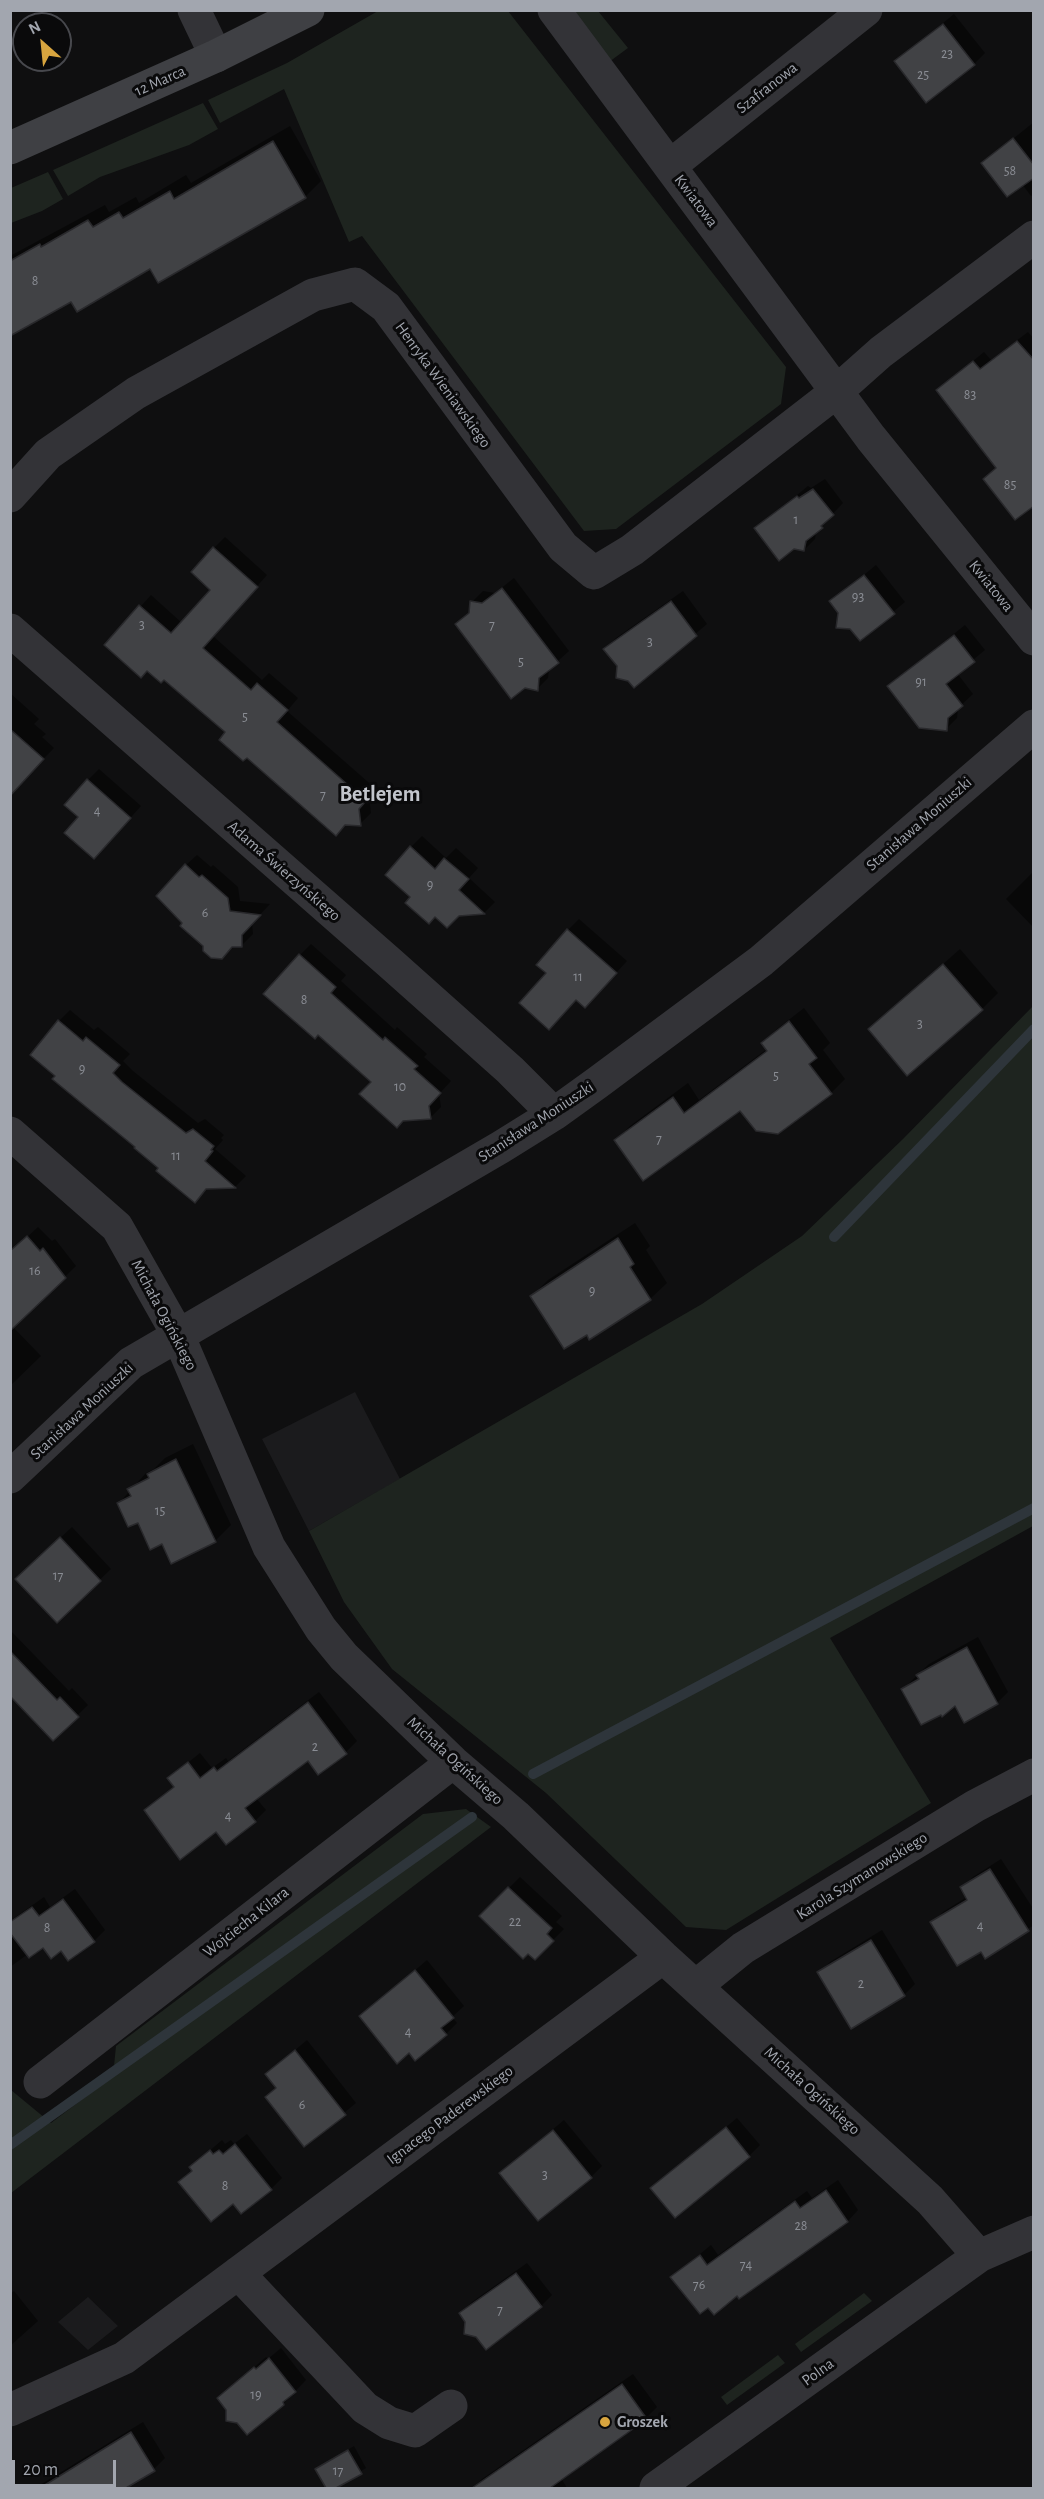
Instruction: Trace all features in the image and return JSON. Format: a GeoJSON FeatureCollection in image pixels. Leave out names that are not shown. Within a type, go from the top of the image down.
{"type":"FeatureCollection","features":[{"type":"Feature","properties":{"kind":"street"},"geometry":{"type":"LineString","coordinates":[[194,10],[216,56]]}},
{"type":"Feature","properties":{"kind":"street","name":"12 Marca"},"geometry":{"type":"LineString","coordinates":[[10,148],[216,56],[308,10]]}},
{"type":"Feature","properties":{"kind":"street","name":"Kwiatowa"},"geometry":{"type":"LineString","coordinates":[[554,10],[836,392],[1034,639]]}},
{"type":"Feature","properties":{"kind":"street","name":"Szafranowa"},"geometry":{"type":"LineString","coordinates":[[670,166],[866,10]]}},
{"type":"Feature","properties":{"kind":"street"},"geometry":{"type":"LineString","coordinates":[[836,392],[881,352],[1034,237]]}},
{"type":"Feature","properties":{"kind":"street","name":"Henryka Wieniawskiego"},"geometry":{"type":"LineString","coordinates":[[10,496],[48,454],[136,393],[313,295],[355,284],[386,307],[563,547],[594,573],[632,550],[836,392]]}},
{"type":"Feature","properties":{"kind":"street","name":"Adama Świerzyńskiego"},"geometry":{"type":"LineString","coordinates":[[10,630],[390,963],[510,1070],[554,1114]]}},
{"type":"Feature","properties":{"kind":"street","name":"Stanisława Moniuszki"},"geometry":{"type":"LineString","coordinates":[[10,1477],[131,1364],[554,1114],[761,960],[1034,726]]}},
{"type":"Feature","properties":{"kind":"street","name":"Michała Ogińskiego"},"geometry":{"type":"LineString","coordinates":[[10,1134],[117,1227],[178,1335],[269,1547],[344,1657],[453,1762],[516,1816],[663,1957],[930,2200],[979,2256]]}},
{"type":"Feature","properties":{"kind":"street","name":"Wojciecha Kilara"},"geometry":{"type":"LineString","coordinates":[[40,2082],[453,1762]]}},
{"type":"Feature","properties":{"kind":"street","name":"Karola Szymanowskiego"},"geometry":{"type":"LineString","coordinates":[[696,1986],[753,1942],[975,1806],[1034,1775]]}},
{"type":"Feature","properties":{"kind":"street","name":"Ignacego Paderewskiego"},"geometry":{"type":"LineString","coordinates":[[10,2410],[124,2358],[663,1957]]}},
{"type":"Feature","properties":{"kind":"street"},"geometry":{"type":"LineString","coordinates":[[979,2256],[1034,2232]]}},
{"type":"Feature","properties":{"kind":"street","name":"Polna"},"geometry":{"type":"LineString","coordinates":[[656,2488],[979,2256]]}},
{"type":"Feature","properties":{"kind":"street"},"geometry":{"type":"LineString","coordinates":[[238,2273],[365,2408],[381,2418],[414,2431],[451,2406]]}},
{"type":"Feature","properties":{"kind":"shaded area"},"geometry":{"type":"Polygon","coordinates":[[[378,11],[508,11],[786,367],[781,404],[616,529],[584,531],[362,236],[349,242],[284,89],[220,123],[208,100],[287,63],[378,11]]]}},
{"type":"Feature","properties":{"kind":"shaded area"},"geometry":{"type":"Polygon","coordinates":[[[570,11],[598,11],[628,48],[609,62],[570,11]]]}},
{"type":"Feature","properties":{"kind":"shaded area"},"geometry":{"type":"Polygon","coordinates":[[[203,103],[218,129],[189,145],[100,177],[68,196],[53,170],[203,103]]]}},
{"type":"Feature","properties":{"kind":"shaded area"},"geometry":{"type":"Polygon","coordinates":[[[48,172],[63,199],[42,211],[11,223],[11,188],[48,172]]]}},
{"type":"Feature","properties":{"kind":"shaded area"},"geometry":{"type":"Polygon","coordinates":[[[1033,1006],[1033,1526],[830,1638],[931,1803],[726,1930],[686,1927],[546,1793],[392,1669],[344,1602],[309,1531],[702,1304],[802,1236],[903,1139],[1033,1006]]]}},
{"type":"Feature","properties":{"kind":"shaded area"},"geometry":{"type":"Polygon","coordinates":[[[355,1392],[400,1479],[309,1531],[262,1439],[355,1392]]]}},
{"type":"Feature","properties":{"kind":"shaded area"},"geometry":{"type":"Polygon","coordinates":[[[466,1809],[491,1827],[11,2193],[11,2090],[51,2123],[113,2076],[116,2046],[423,1814],[466,1809]]]}},
{"type":"Feature","properties":{"kind":"shaded area"},"geometry":{"type":"Polygon","coordinates":[[[864,2293],[872,2301],[801,2352],[795,2344],[864,2293]]]}},
{"type":"Feature","properties":{"kind":"shaded area"},"geometry":{"type":"Polygon","coordinates":[[[88,2297],[118,2326],[88,2350],[58,2322],[88,2297]]]}},
{"type":"Feature","properties":{"kind":"shaded area"},"geometry":{"type":"Polygon","coordinates":[[[778,2355],[785,2363],[727,2405],[721,2397],[778,2355]]]}},
{"type":"Feature","properties":{"kind":"building"},"geometry":{"type":"Polygon","coordinates":[[[943,24],[975,65],[926,103],[894,61],[943,24]]]}},
{"type":"Feature","properties":{"kind":"building"},"geometry":{"type":"Polygon","coordinates":[[[1013,138],[1034,165],[1034,178],[1007,197],[981,163],[1013,138]]]}},
{"type":"Feature","properties":{"kind":"building"},"geometry":{"type":"Polygon","coordinates":[[[273,141],[306,198],[158,283],[150,269],[77,312],[71,302],[10,336],[10,261],[40,244],[41,247],[88,220],[93,227],[119,212],[123,218],[170,191],[174,199],[273,141]]]}},
{"type":"Feature","properties":{"kind":"building"},"geometry":{"type":"Polygon","coordinates":[[[1017,341],[1034,360],[1034,506],[1015,520],[983,479],[996,468],[936,390],[973,361],[980,369],[1017,341]]]}},
{"type":"Feature","properties":{"kind":"building"},"geometry":{"type":"Polygon","coordinates":[[[813,489],[834,515],[821,526],[823,528],[806,541],[804,551],[794,549],[779,561],[754,528],[797,496],[799,498],[813,489]]]}},
{"type":"Feature","properties":{"kind":"building"},"geometry":{"type":"Polygon","coordinates":[[[213,547],[258,587],[203,648],[251,690],[257,683],[288,710],[277,722],[366,801],[359,809],[361,826],[345,825],[336,836],[247,758],[243,761],[219,740],[225,732],[164,680],[161,683],[147,671],[141,678],[104,645],[139,605],[171,633],[210,590],[191,572],[213,547]]]}},
{"type":"Feature","properties":{"kind":"building"},"geometry":{"type":"Polygon","coordinates":[[[864,575],[895,614],[860,641],[850,629],[836,628],[838,613],[829,601],[864,575]]]}},
{"type":"Feature","properties":{"kind":"building"},"geometry":{"type":"Polygon","coordinates":[[[502,588],[559,663],[539,678],[538,691],[525,688],[511,699],[455,624],[469,613],[470,601],[482,603],[502,588]]]}},
{"type":"Feature","properties":{"kind":"building"},"geometry":{"type":"Polygon","coordinates":[[[671,601],[697,636],[634,688],[628,681],[616,678],[617,666],[603,649],[671,601]]]}},
{"type":"Feature","properties":{"kind":"building"},"geometry":{"type":"Polygon","coordinates":[[[954,635],[975,662],[946,684],[963,706],[948,718],[947,731],[919,728],[887,686],[954,635]]]}},
{"type":"Feature","properties":{"kind":"building"},"geometry":{"type":"Polygon","coordinates":[[[10,729],[44,759],[10,796],[10,729]]]}},
{"type":"Feature","properties":{"kind":"building"},"geometry":{"type":"Polygon","coordinates":[[[87,779],[131,818],[94,859],[64,833],[78,817],[64,805],[87,779]]]}},
{"type":"Feature","properties":{"kind":"building"},"geometry":{"type":"Polygon","coordinates":[[[410,846],[435,869],[444,858],[469,879],[459,890],[485,914],[459,916],[447,928],[435,917],[429,924],[405,903],[410,897],[385,875],[410,846]]]}},
{"type":"Feature","properties":{"kind":"building"},"geometry":{"type":"Polygon","coordinates":[[[185,864],[199,877],[202,875],[228,898],[230,911],[261,915],[242,935],[242,947],[232,947],[222,959],[211,958],[203,951],[203,946],[180,926],[182,923],[156,896],[185,864]]]}},
{"type":"Feature","properties":{"kind":"building"},"geometry":{"type":"Polygon","coordinates":[[[567,929],[617,973],[585,1008],[576,1000],[549,1030],[519,1003],[546,973],[536,965],[567,929]]]}},
{"type":"Feature","properties":{"kind":"building"},"geometry":{"type":"Polygon","coordinates":[[[299,954],[336,987],[331,993],[383,1040],[385,1037],[418,1066],[414,1069],[441,1093],[429,1106],[431,1119],[403,1121],[397,1128],[359,1094],[371,1082],[318,1035],[315,1039],[263,994],[299,954]]]}},
{"type":"Feature","properties":{"kind":"building"},"geometry":{"type":"Polygon","coordinates":[[[943,964],[983,1010],[907,1076],[868,1029],[943,964]]]}},
{"type":"Feature","properties":{"kind":"building"},"geometry":{"type":"Polygon","coordinates":[[[58,1020],[83,1041],[86,1037],[120,1065],[113,1073],[122,1082],[186,1133],[193,1129],[214,1146],[205,1161],[236,1188],[206,1189],[195,1203],[156,1171],[158,1168],[135,1147],[52,1079],[55,1076],[30,1055],[58,1020]]]}},
{"type":"Feature","properties":{"kind":"building"},"geometry":{"type":"Polygon","coordinates":[[[789,1021],[817,1058],[809,1064],[832,1094],[778,1134],[756,1131],[740,1111],[643,1181],[614,1140],[673,1097],[684,1113],[767,1051],[761,1043],[789,1021]]]}},
{"type":"Feature","properties":{"kind":"building"},"geometry":{"type":"Polygon","coordinates":[[[27,1236],[40,1251],[43,1248],[66,1278],[10,1331],[10,1251],[27,1236]]]}},
{"type":"Feature","properties":{"kind":"building"},"geometry":{"type":"Polygon","coordinates":[[[618,1238],[634,1264],[630,1267],[651,1300],[589,1340],[587,1335],[564,1349],[530,1296],[618,1238]]]}},
{"type":"Feature","properties":{"kind":"building"},"geometry":{"type":"Polygon","coordinates":[[[176,1459],[216,1542],[171,1564],[162,1544],[150,1550],[138,1523],[128,1527],[117,1503],[131,1496],[127,1489],[149,1478],[147,1474],[176,1459]]]}},
{"type":"Feature","properties":{"kind":"building"},"geometry":{"type":"Polygon","coordinates":[[[60,1537],[101,1581],[57,1623],[15,1579],[60,1537]]]}},
{"type":"Feature","properties":{"kind":"building"},"geometry":{"type":"Polygon","coordinates":[[[967,1647],[998,1704],[964,1723],[955,1706],[942,1717],[941,1715],[921,1725],[901,1689],[919,1679],[916,1675],[967,1647]]]}},
{"type":"Feature","properties":{"kind":"building"},"geometry":{"type":"Polygon","coordinates":[[[10,1651],[57,1700],[60,1697],[79,1717],[53,1741],[10,1696],[10,1651]]]}},
{"type":"Feature","properties":{"kind":"building"},"geometry":{"type":"Polygon","coordinates":[[[308,1702],[347,1754],[318,1775],[308,1761],[245,1808],[256,1822],[226,1845],[216,1832],[180,1860],[144,1810],[174,1787],[167,1778],[188,1762],[200,1778],[214,1767],[217,1771],[308,1702]]]}},
{"type":"Feature","properties":{"kind":"building"},"geometry":{"type":"Polygon","coordinates":[[[990,1869],[1029,1931],[985,1959],[981,1952],[957,1966],[930,1922],[967,1900],[960,1887],[990,1869]]]}},
{"type":"Feature","properties":{"kind":"building"},"geometry":{"type":"Polygon","coordinates":[[[508,1887],[552,1928],[547,1934],[554,1941],[535,1960],[528,1954],[523,1959],[479,1916],[508,1887]]]}},
{"type":"Feature","properties":{"kind":"building"},"geometry":{"type":"Polygon","coordinates":[[[63,1899],[95,1942],[68,1961],[61,1951],[51,1959],[43,1948],[29,1958],[10,1933],[10,1922],[32,1907],[39,1916],[63,1899]]]}},
{"type":"Feature","properties":{"kind":"building"},"geometry":{"type":"Polygon","coordinates":[[[871,1940],[905,1996],[851,2029],[817,1972],[871,1940]]]}},
{"type":"Feature","properties":{"kind":"building"},"geometry":{"type":"Polygon","coordinates":[[[415,1970],[454,2018],[441,2028],[447,2035],[415,2061],[409,2053],[397,2064],[359,2016],[415,1970]]]}},
{"type":"Feature","properties":{"kind":"building"},"geometry":{"type":"Polygon","coordinates":[[[295,2050],[346,2115],[304,2147],[265,2097],[276,2088],[265,2074],[295,2050]]]}},
{"type":"Feature","properties":{"kind":"building"},"geometry":{"type":"Polygon","coordinates":[[[726,2127],[750,2157],[675,2218],[650,2188],[726,2127]]]}},
{"type":"Feature","properties":{"kind":"building"},"geometry":{"type":"Polygon","coordinates":[[[553,2130],[592,2178],[538,2221],[499,2173],[553,2130]]]}},
{"type":"Feature","properties":{"kind":"building"},"geometry":{"type":"Polygon","coordinates":[[[235,2144],[272,2190],[241,2214],[233,2204],[211,2222],[178,2182],[192,2171],[189,2167],[210,2150],[213,2154],[219,2150],[223,2154],[235,2144]]]}},
{"type":"Feature","properties":{"kind":"building"},"geometry":{"type":"Polygon","coordinates":[[[826,2190],[848,2222],[739,2299],[737,2296],[714,2315],[708,2308],[700,2314],[670,2277],[700,2255],[707,2265],[795,2201],[800,2208],[826,2190]]]}},
{"type":"Feature","properties":{"kind":"building"},"geometry":{"type":"Polygon","coordinates":[[[516,2273],[542,2307],[486,2350],[476,2337],[464,2334],[465,2322],[459,2313],[516,2273]]]}},
{"type":"Feature","properties":{"kind":"building"},"geometry":{"type":"Polygon","coordinates":[[[269,2358],[296,2392],[283,2402],[284,2405],[247,2435],[237,2423],[226,2421],[226,2410],[217,2398],[254,2367],[256,2369],[269,2358]]]}},
{"type":"Feature","properties":{"kind":"building"},"geometry":{"type":"Polygon","coordinates":[[[622,2384],[647,2419],[550,2488],[472,2488],[622,2384]]]}},
{"type":"Feature","properties":{"kind":"building"},"geometry":{"type":"Polygon","coordinates":[[[131,2432],[155,2471],[126,2488],[40,2488],[131,2432]]]}},
{"type":"Feature","properties":{"kind":"building"},"geometry":{"type":"Polygon","coordinates":[[[348,2450],[362,2474],[336,2488],[326,2488],[315,2469],[348,2450]]]}},
{"type":"Feature","properties":{"kind":"waterway"},"geometry":{"type":"LineString","coordinates":[[834,1237],[1034,1029]]}},
{"type":"Feature","properties":{"kind":"waterway"},"geometry":{"type":"LineString","coordinates":[[533,1774],[1034,1508]]}},
{"type":"Feature","properties":{"kind":"waterway"},"geometry":{"type":"LineString","coordinates":[[10,2145],[472,1817]]}},
{"type":"Feature","properties":{"kind":"place","name":"Groszek"},"geometry":{"type":"Point","coordinates":[605,2422]}},
{"type":"Feature","properties":{"kind":"district","name":"Betlejem"},"geometry":{"type":"Point","coordinates":[380,794]}}]}
